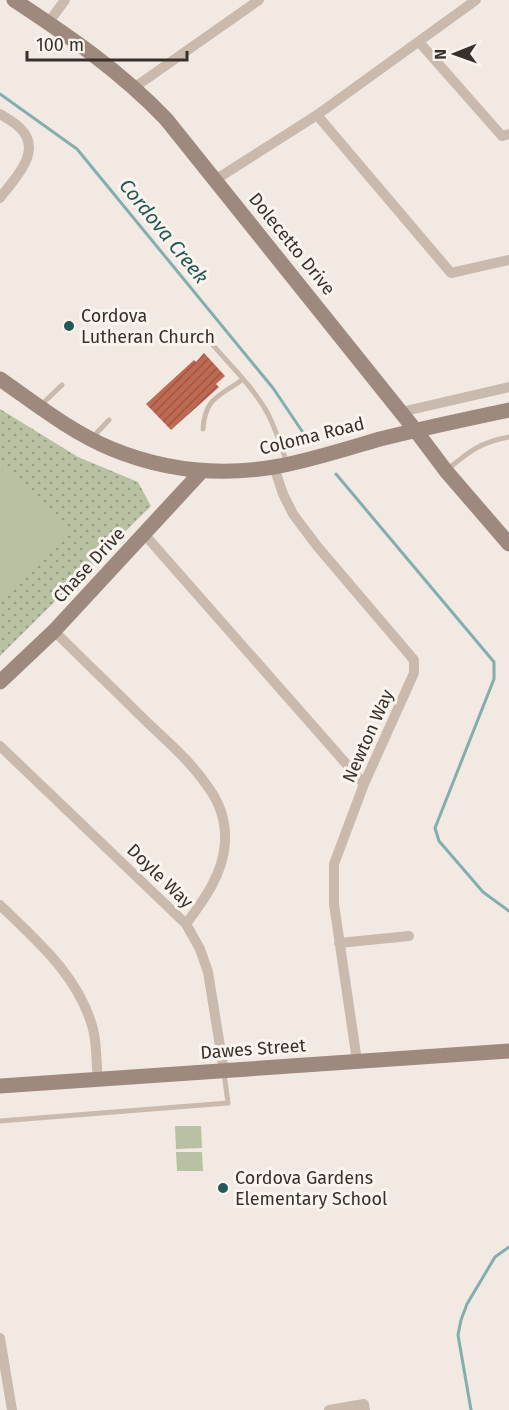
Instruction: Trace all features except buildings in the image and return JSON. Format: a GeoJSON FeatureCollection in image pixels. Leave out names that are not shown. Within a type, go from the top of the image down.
{"type":"FeatureCollection","features":[{"type":"Feature","properties":{"kind":"street","name":"Dolecetto Drive"},"geometry":{"type":"LineString","coordinates":[[14,0],[110,66],[135,87],[166,119],[446,471],[509,543]]}},
{"type":"Feature","properties":{"kind":"street"},"geometry":{"type":"LineString","coordinates":[[48,23],[65,0]]}},
{"type":"Feature","properties":{"kind":"street"},"geometry":{"type":"LineString","coordinates":[[135,87],[259,0]]}},
{"type":"Feature","properties":{"kind":"street"},"geometry":{"type":"LineString","coordinates":[[215,180],[317,115],[476,0]]}},
{"type":"Feature","properties":{"kind":"street"},"geometry":{"type":"LineString","coordinates":[[418,42],[502,136],[509,134]]}},
{"type":"Feature","properties":{"kind":"street"},"geometry":{"type":"LineString","coordinates":[[0,114],[20,127],[26,135],[29,153],[27,161],[0,198]]}},
{"type":"Feature","properties":{"kind":"street"},"geometry":{"type":"LineString","coordinates":[[317,115],[451,273],[509,260]]}},
{"type":"Feature","properties":{"kind":"street","name":"Coloma Road"},"geometry":{"type":"LineString","coordinates":[[0,379],[90,439],[141,460],[202,471],[237,471],[281,466],[509,410]]}},
{"type":"Feature","properties":{"kind":"street"},"geometry":{"type":"LineString","coordinates":[[401,412],[509,387]]}},
{"type":"Feature","properties":{"kind":"street","name":"Newton Way"},"geometry":{"type":"LineString","coordinates":[[281,466],[283,494],[293,514],[317,546],[414,660],[414,673],[364,784],[334,864],[334,904],[357,1061]]}},
{"type":"Feature","properties":{"kind":"street","name":"Chase Drive"},"geometry":{"type":"LineString","coordinates":[[0,682],[54,631],[202,471]]}},
{"type":"Feature","properties":{"kind":"street"},"geometry":{"type":"LineString","coordinates":[[145,535],[364,784]]}},
{"type":"Feature","properties":{"kind":"street"},"geometry":{"type":"LineString","coordinates":[[54,631],[195,769],[215,798],[222,813],[225,843],[216,878],[186,924]]}},
{"type":"Feature","properties":{"kind":"street","name":"Doyle Way"},"geometry":{"type":"LineString","coordinates":[[0,746],[186,924],[200,949],[208,972],[224,1071]]}},
{"type":"Feature","properties":{"kind":"street"},"geometry":{"type":"LineString","coordinates":[[0,905],[54,958],[78,992],[94,1030],[98,1079]]}},
{"type":"Feature","properties":{"kind":"street"},"geometry":{"type":"LineString","coordinates":[[339,943],[410,936]]}},
{"type":"Feature","properties":{"kind":"street","name":"Dawes Street"},"geometry":{"type":"LineString","coordinates":[[0,1086],[509,1051]]}},
{"type":"Feature","properties":{"kind":"street"},"geometry":{"type":"LineString","coordinates":[[0,1338],[12,1410]]}},
{"type":"Feature","properties":{"kind":"street"},"geometry":{"type":"LineString","coordinates":[[329,1410],[364,1404],[365,1410]]}},
{"type":"Feature","properties":{"kind":"lane"},"geometry":{"type":"LineString","coordinates":[[205,336],[267,412],[276,431],[281,466]]}},
{"type":"Feature","properties":{"kind":"lane"},"geometry":{"type":"LineString","coordinates":[[203,429],[204,412],[211,402],[242,380]]}},
{"type":"Feature","properties":{"kind":"lane"},"geometry":{"type":"LineString","coordinates":[[39,406],[62,385]]}},
{"type":"Feature","properties":{"kind":"lane"},"geometry":{"type":"LineString","coordinates":[[90,439],[109,420]]}},
{"type":"Feature","properties":{"kind":"lane"},"geometry":{"type":"LineString","coordinates":[[446,471],[476,447],[487,441],[509,436]]}},
{"type":"Feature","properties":{"kind":"lane"},"geometry":{"type":"LineString","coordinates":[[0,1121],[228,1103],[224,1071]]}},
{"type":"Feature","properties":{"kind":"green space"},"geometry":{"type":"Polygon","coordinates":[[[0,409],[78,457],[138,482],[151,506],[0,656],[0,409]]]}},
{"type":"Feature","properties":{"kind":"green space"},"geometry":{"type":"Polygon","coordinates":[[[6,467],[69,530],[0,599],[0,473],[6,467]]]}},
{"type":"Feature","properties":{"kind":"green space"},"geometry":{"type":"Polygon","coordinates":[[[175,1126],[201,1126],[202,1148],[176,1149],[175,1126]]]}},
{"type":"Feature","properties":{"kind":"green space"},"geometry":{"type":"Polygon","coordinates":[[[176,1152],[202,1152],[203,1171],[177,1171],[176,1152]]]}},
{"type":"Feature","properties":{"kind":"waterway","name":"Cordova Creek"},"geometry":{"type":"LineString","coordinates":[[0,94],[77,149],[273,388],[306,437]]}},
{"type":"Feature","properties":{"kind":"waterway"},"geometry":{"type":"LineString","coordinates":[[336,474],[494,662],[494,679],[435,828],[439,841],[483,892],[509,911]]}},
{"type":"Feature","properties":{"kind":"waterway"},"geometry":{"type":"LineString","coordinates":[[471,1410],[458,1335],[461,1320],[467,1304],[495,1257],[509,1247]]}},
{"type":"Feature","properties":{"kind":"place","name":"Cordova Lutheran Church"},"geometry":{"type":"Point","coordinates":[69,326]}},
{"type":"Feature","properties":{"kind":"place","name":"Cordova Gardens Elementary School"},"geometry":{"type":"Point","coordinates":[223,1188]}}]}
